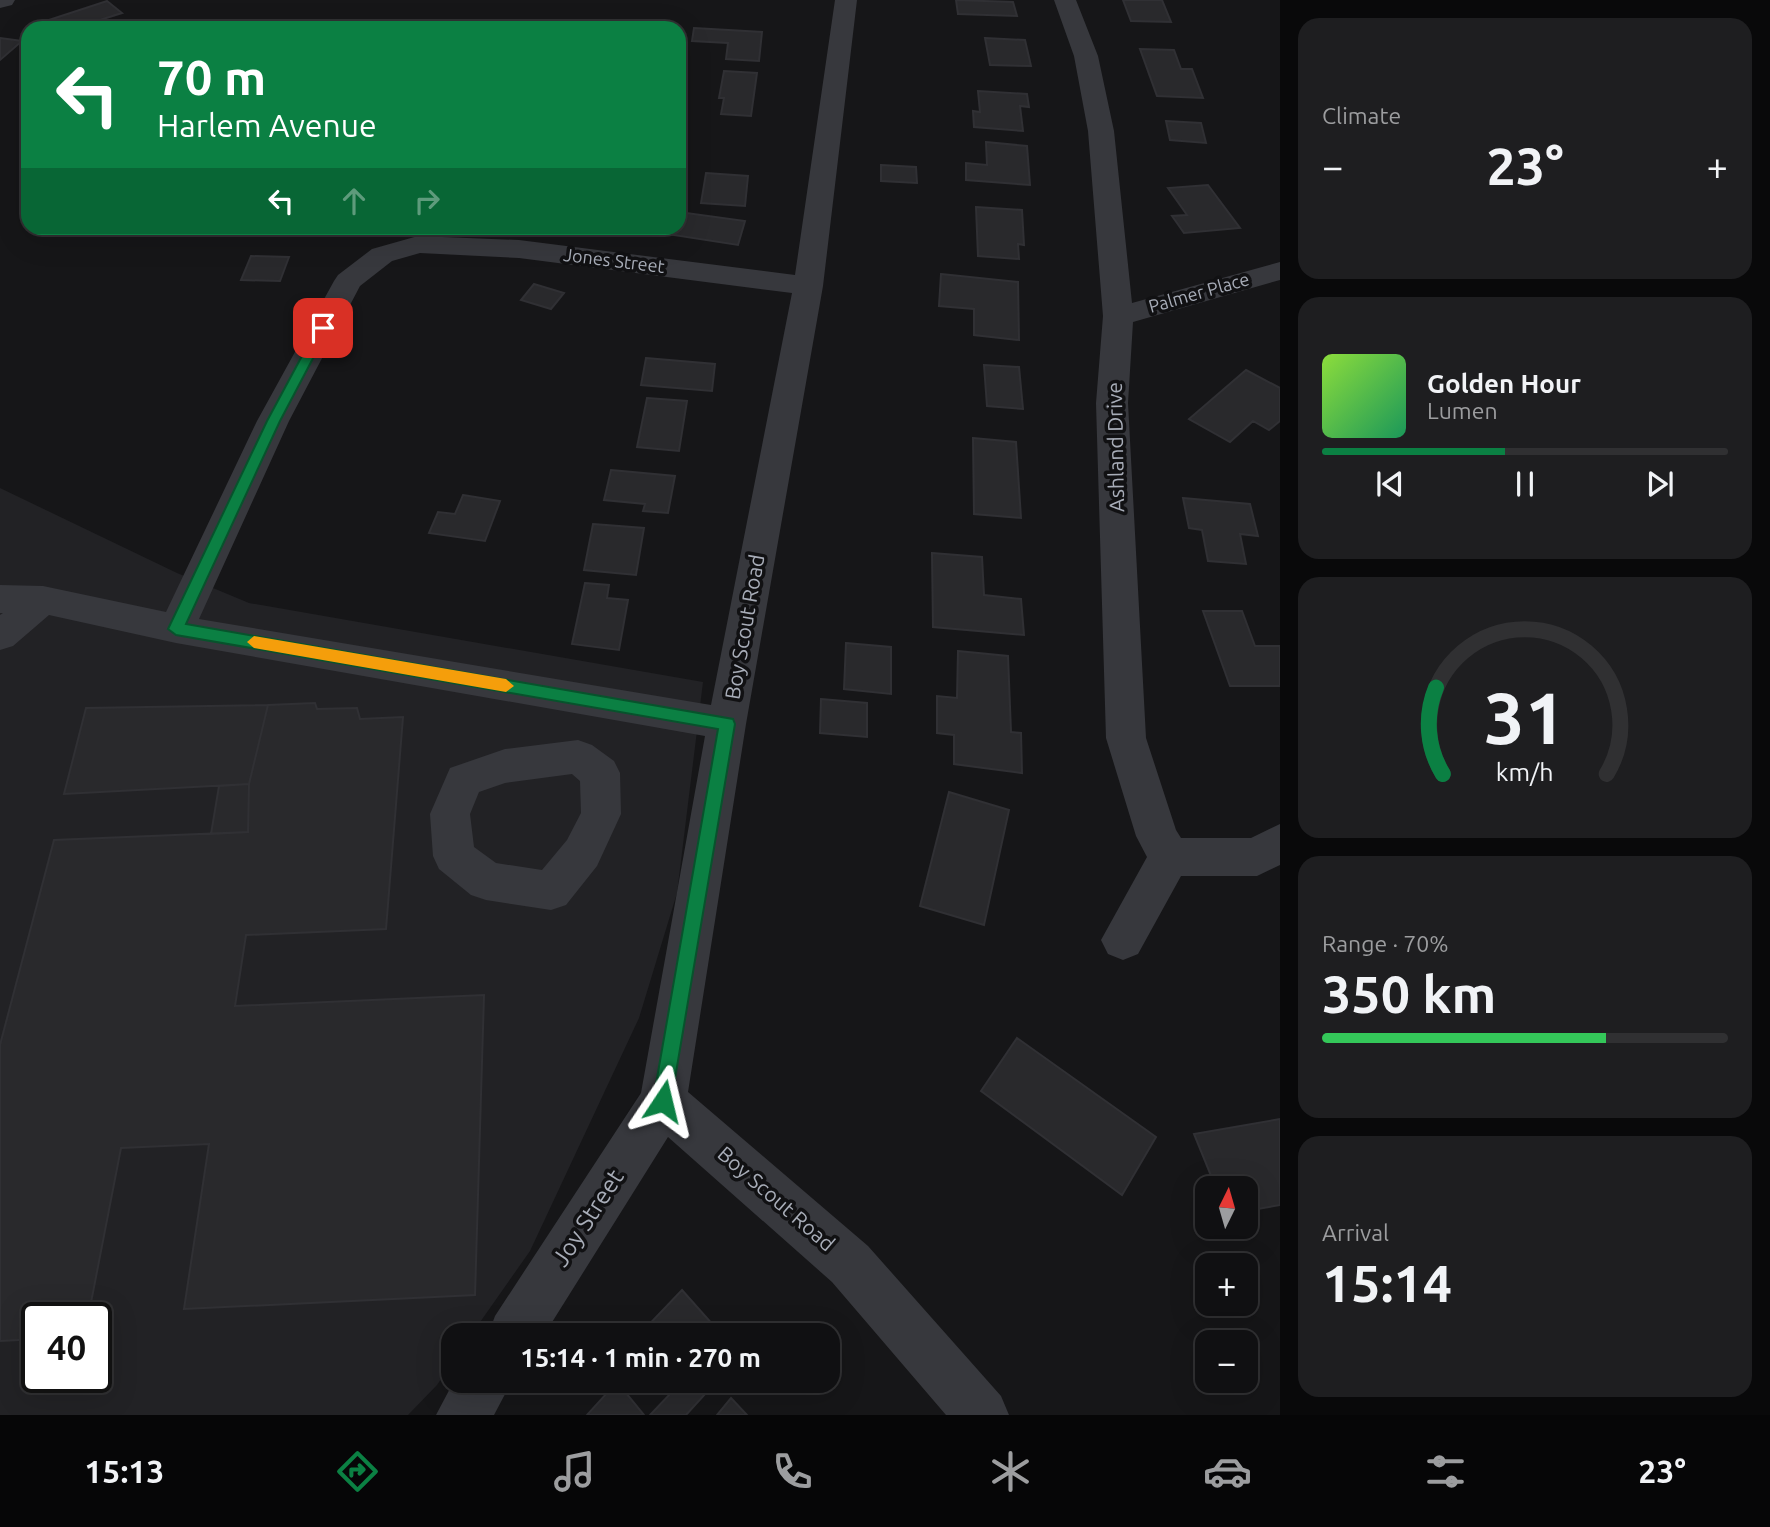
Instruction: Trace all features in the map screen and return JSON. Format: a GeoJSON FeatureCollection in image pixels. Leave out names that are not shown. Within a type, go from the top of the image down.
{"type":"FeatureCollection","features":[{"type":"Feature","properties":{"kind":"street","name":"Boy Scout Road"},"geometry":{"type":"LineString","coordinates":[[845,0],[808,286],[727,724],[663,1101],[850,1264],[982,1415]]}},
{"type":"Feature","properties":{"kind":"street","name":"Ashland Drive"},"geometry":{"type":"LineString","coordinates":[[1066,0],[1086,56],[1101,131],[1118,316],[1112,403],[1126,738],[1157,836],[1186,857]]}},
{"type":"Feature","properties":{"kind":"street","name":"Jones Street"},"geometry":{"type":"LineString","coordinates":[[176,629],[273,421],[348,281],[382,255],[418,244],[519,250],[808,286]]}},
{"type":"Feature","properties":{"kind":"street","name":"Palmer Place"},"geometry":{"type":"LineString","coordinates":[[1118,316],[1280,271]]}},
{"type":"Feature","properties":{"kind":"street"},"geometry":{"type":"LineString","coordinates":[[0,599],[43,600],[176,629],[727,724]]}},
{"type":"Feature","properties":{"kind":"street"},"geometry":{"type":"LineString","coordinates":[[0,636],[43,600]]}},
{"type":"Feature","properties":{"kind":"street"},"geometry":{"type":"LineString","coordinates":[[578,757],[596,701]]}},
{"type":"Feature","properties":{"kind":"street"},"geometry":{"type":"LineString","coordinates":[[1123,940],[1186,857],[1257,857],[1280,842]]}},
{"type":"Feature","properties":{"kind":"street","name":"Joy Street"},"geometry":{"type":"LineString","coordinates":[[522,1323],[663,1101]]}},
{"type":"Feature","properties":{"kind":"street"},"geometry":{"type":"LineString","coordinates":[[463,1415],[477,1393]]}},
{"type":"Feature","properties":{"kind":"shaded area"},"geometry":{"type":"Polygon","coordinates":[[[0,488],[177,573],[249,603],[703,682],[677,893],[639,1018],[530,1251],[479,1323],[441,1323],[441,1379],[408,1415],[0,1415],[0,488]]]}},
{"type":"Feature","properties":{"kind":"building"},"geometry":{"type":"Polygon","coordinates":[[[956,0],[1013,2],[1017,16],[958,14],[956,0]]]}},
{"type":"Feature","properties":{"kind":"building"},"geometry":{"type":"Polygon","coordinates":[[[1123,0],[1162,0],[1171,22],[1131,21],[1123,0]]]}},
{"type":"Feature","properties":{"kind":"building"},"geometry":{"type":"Polygon","coordinates":[[[107,1],[122,13],[103,19],[105,21],[46,21],[107,1]]]}},
{"type":"Feature","properties":{"kind":"building"},"geometry":{"type":"Polygon","coordinates":[[[694,28],[762,32],[759,61],[726,59],[728,43],[692,41],[694,28]]]}},
{"type":"Feature","properties":{"kind":"building"},"geometry":{"type":"Polygon","coordinates":[[[0,38],[21,41],[21,42],[0,60],[0,38]]]}},
{"type":"Feature","properties":{"kind":"building"},"geometry":{"type":"Polygon","coordinates":[[[985,38],[1025,40],[1031,66],[990,65],[985,38]]]}},
{"type":"Feature","properties":{"kind":"building"},"geometry":{"type":"Polygon","coordinates":[[[1140,49],[1174,50],[1181,69],[1192,69],[1203,98],[1157,96],[1140,49]]]}},
{"type":"Feature","properties":{"kind":"building"},"geometry":{"type":"Polygon","coordinates":[[[724,71],[757,73],[751,116],[721,114],[724,98],[719,98],[724,71]]]}},
{"type":"Feature","properties":{"kind":"building"},"geometry":{"type":"Polygon","coordinates":[[[978,91],[1027,94],[1029,107],[1020,106],[1023,131],[974,127],[973,111],[980,112],[978,91]]]}},
{"type":"Feature","properties":{"kind":"building"},"geometry":{"type":"Polygon","coordinates":[[[1166,121],[1201,123],[1206,143],[1170,140],[1166,121]]]}},
{"type":"Feature","properties":{"kind":"building"},"geometry":{"type":"Polygon","coordinates":[[[986,142],[1027,146],[1030,185],[966,180],[966,163],[987,165],[986,142]]]}},
{"type":"Feature","properties":{"kind":"building"},"geometry":{"type":"Polygon","coordinates":[[[881,165],[916,167],[917,183],[881,181],[881,165]]]}},
{"type":"Feature","properties":{"kind":"building"},"geometry":{"type":"Polygon","coordinates":[[[706,173],[748,176],[745,206],[701,203],[706,173]]]}},
{"type":"Feature","properties":{"kind":"building"},"geometry":{"type":"Polygon","coordinates":[[[1208,185],[1240,228],[1184,233],[1172,216],[1187,215],[1168,188],[1208,185]]]}},
{"type":"Feature","properties":{"kind":"building"},"geometry":{"type":"Polygon","coordinates":[[[976,207],[1022,210],[1024,245],[1018,244],[1019,259],[978,256],[976,207]]]}},
{"type":"Feature","properties":{"kind":"building"},"geometry":{"type":"Polygon","coordinates":[[[686,213],[745,221],[738,245],[674,235],[686,235],[686,213]]]}},
{"type":"Feature","properties":{"kind":"building"},"geometry":{"type":"Polygon","coordinates":[[[251,256],[289,257],[280,281],[241,280],[251,256]]]}},
{"type":"Feature","properties":{"kind":"building"},"geometry":{"type":"Polygon","coordinates":[[[941,274],[1018,282],[1019,340],[974,335],[974,309],[939,306],[941,274]]]}},
{"type":"Feature","properties":{"kind":"building"},"geometry":{"type":"Polygon","coordinates":[[[534,284],[564,293],[551,309],[521,300],[534,284]]]}},
{"type":"Feature","properties":{"kind":"building"},"geometry":{"type":"Polygon","coordinates":[[[646,358],[715,364],[712,391],[641,385],[646,358]]]}},
{"type":"Feature","properties":{"kind":"building"},"geometry":{"type":"Polygon","coordinates":[[[984,365],[1019,367],[1023,409],[987,406],[984,365]]]}},
{"type":"Feature","properties":{"kind":"building"},"geometry":{"type":"Polygon","coordinates":[[[1246,370],[1280,388],[1280,421],[1269,430],[1253,421],[1230,442],[1189,419],[1246,370]]]}},
{"type":"Feature","properties":{"kind":"building"},"geometry":{"type":"Polygon","coordinates":[[[647,398],[687,401],[679,451],[637,447],[647,398]]]}},
{"type":"Feature","properties":{"kind":"building"},"geometry":{"type":"Polygon","coordinates":[[[973,438],[1016,442],[1021,518],[974,514],[973,438]]]}},
{"type":"Feature","properties":{"kind":"building"},"geometry":{"type":"Polygon","coordinates":[[[611,470],[675,476],[668,513],[643,511],[645,504],[604,500],[611,470]]]}},
{"type":"Feature","properties":{"kind":"building"},"geometry":{"type":"Polygon","coordinates":[[[463,495],[500,501],[485,541],[429,533],[438,512],[455,514],[463,495]]]}},
{"type":"Feature","properties":{"kind":"building"},"geometry":{"type":"Polygon","coordinates":[[[1183,498],[1250,504],[1258,536],[1240,534],[1246,564],[1208,561],[1202,530],[1189,528],[1183,498]]]}},
{"type":"Feature","properties":{"kind":"building"},"geometry":{"type":"Polygon","coordinates":[[[593,524],[644,528],[636,575],[584,570],[593,524]]]}},
{"type":"Feature","properties":{"kind":"building"},"geometry":{"type":"Polygon","coordinates":[[[932,553],[982,557],[984,595],[1021,599],[1024,635],[933,627],[932,553]]]}},
{"type":"Feature","properties":{"kind":"building"},"geometry":{"type":"Polygon","coordinates":[[[585,583],[609,585],[607,598],[628,600],[619,650],[572,644],[585,583]]]}},
{"type":"Feature","properties":{"kind":"building"},"geometry":{"type":"Polygon","coordinates":[[[1203,611],[1242,611],[1255,646],[1280,646],[1280,686],[1230,686],[1203,611]]]}},
{"type":"Feature","properties":{"kind":"building"},"geometry":{"type":"Polygon","coordinates":[[[846,643],[891,647],[891,694],[844,689],[846,643]]]}},
{"type":"Feature","properties":{"kind":"building"},"geometry":{"type":"Polygon","coordinates":[[[958,651],[1008,656],[1011,732],[1021,733],[1022,773],[954,764],[954,735],[937,733],[937,696],[957,698],[958,651]]]}},
{"type":"Feature","properties":{"kind":"building"},"geometry":{"type":"Polygon","coordinates":[[[821,699],[867,703],[867,737],[820,733],[821,699]]]}},
{"type":"Feature","properties":{"kind":"building"},"geometry":{"type":"Polygon","coordinates":[[[315,703],[317,709],[357,708],[360,719],[403,717],[386,929],[246,935],[235,1006],[484,995],[475,1295],[184,1309],[209,1144],[121,1148],[91,1302],[21,1302],[21,1340],[0,1341],[0,1045],[54,840],[248,832],[249,784],[268,705],[315,703]]]}},
{"type":"Feature","properties":{"kind":"building"},"geometry":{"type":"Polygon","coordinates":[[[268,705],[249,784],[64,794],[86,708],[268,705]]]}},
{"type":"Feature","properties":{"kind":"building"},"geometry":{"type":"Polygon","coordinates":[[[249,784],[248,832],[211,834],[219,786],[249,784]]]}},
{"type":"Feature","properties":{"kind":"building"},"geometry":{"type":"Polygon","coordinates":[[[949,792],[1009,810],[984,925],[920,906],[949,792]]]}},
{"type":"Feature","properties":{"kind":"building"},"geometry":{"type":"Polygon","coordinates":[[[1017,1038],[1156,1137],[1122,1195],[981,1091],[1017,1038]]]}},
{"type":"Feature","properties":{"kind":"building"},"geometry":{"type":"Polygon","coordinates":[[[1280,1119],[1280,1205],[1258,1209],[1258,1176],[1211,1176],[1194,1134],[1280,1119]]]}},
{"type":"Feature","properties":{"kind":"building"},"geometry":{"type":"Polygon","coordinates":[[[682,1290],[711,1323],[650,1323],[682,1290]]]}},
{"type":"Feature","properties":{"kind":"building"},"geometry":{"type":"Polygon","coordinates":[[[607,1393],[626,1393],[644,1415],[587,1415],[607,1393]]]}},
{"type":"Feature","properties":{"kind":"building"},"geometry":{"type":"Polygon","coordinates":[[[671,1393],[706,1393],[686,1415],[650,1415],[671,1393]]]}},
{"type":"Feature","properties":{"kind":"building"},"geometry":{"type":"Polygon","coordinates":[[[731,1398],[747,1415],[717,1415],[731,1398]]]}},
{"type":"Feature","properties":{"kind":"slow traffic"},"geometry":{"type":"LineString","coordinates":[[254,642],[506,686]]}},
{"type":"Feature","properties":{"kind":"route"},"geometry":{"type":"LineString","coordinates":[[323,328],[273,421],[176,629],[727,724],[663,1101]]}}]}
